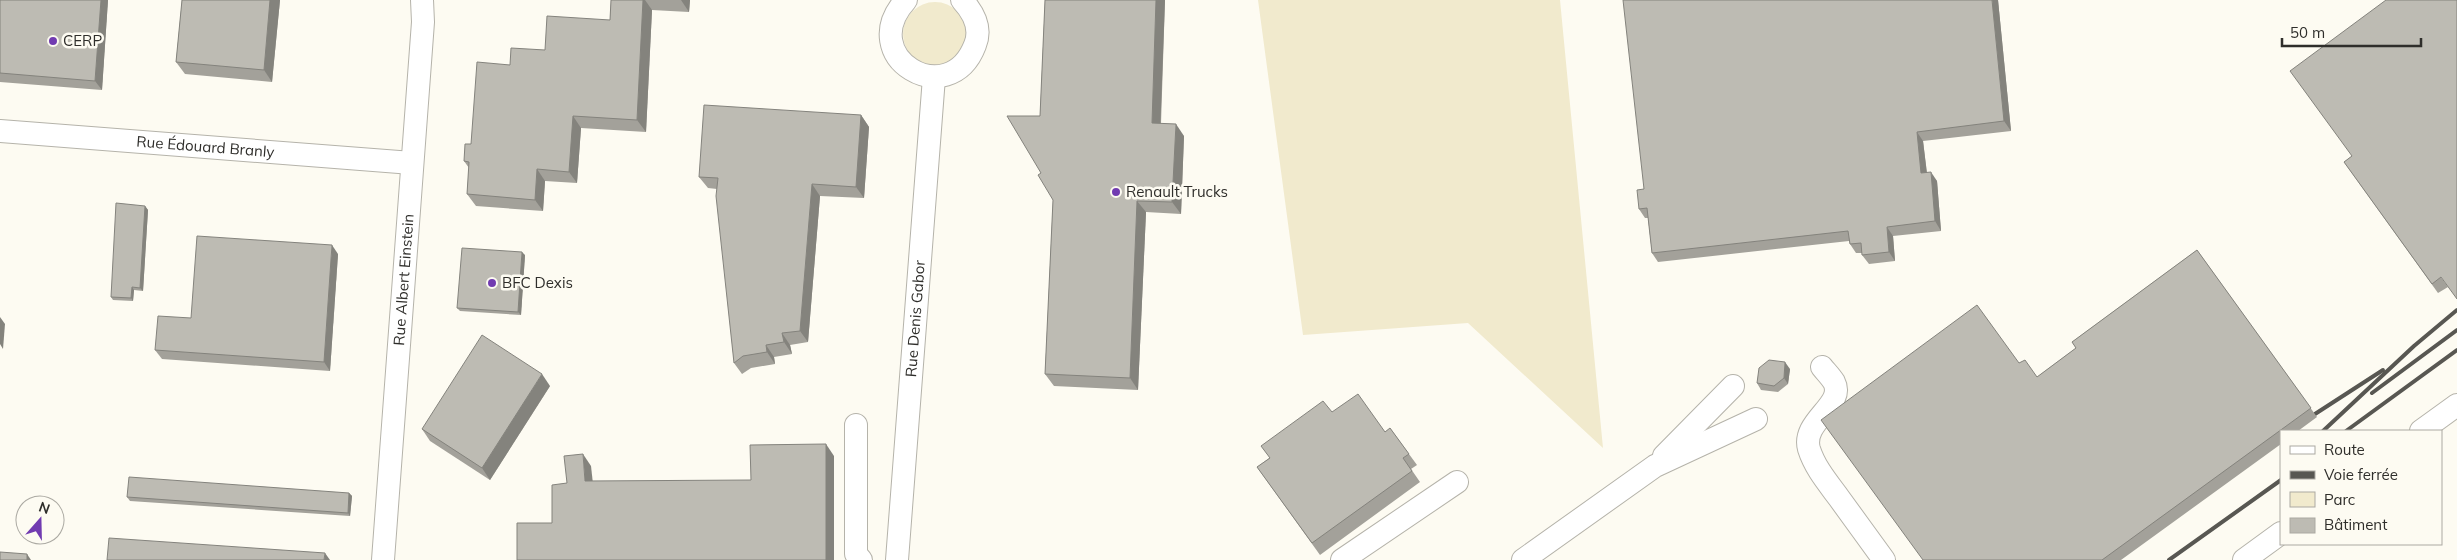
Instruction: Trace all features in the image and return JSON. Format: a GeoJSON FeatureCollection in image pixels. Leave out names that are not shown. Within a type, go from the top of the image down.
{"type":"FeatureCollection","features":[{"type":"Feature","properties":{"kind":"street","name":"Rue Albert Einstein"},"geometry":{"type":"LineString","coordinates":[[383,560],[423,22],[422,0]]}},
{"type":"Feature","properties":{"kind":"street"},"geometry":{"type":"LineString","coordinates":[[906,0],[897,10],[891,24],[890,38],[894,50],[901,62],[911,70],[934,77],[949,74],[962,66],[971,55],[977,41],[977,26],[972,12],[962,0]]}},
{"type":"Feature","properties":{"kind":"street","name":"Rue Denis Gabor"},"geometry":{"type":"LineString","coordinates":[[897,560],[934,77]]}},
{"type":"Feature","properties":{"kind":"street","name":"Rue Édouard Branly"},"geometry":{"type":"LineString","coordinates":[[0,131],[412,163]]}},
{"type":"Feature","properties":{"kind":"street"},"geometry":{"type":"LineString","coordinates":[[1822,367],[1834,383],[1836,392],[1830,406],[1812,425],[1808,437],[1809,449],[1818,468],[1884,560]]}},
{"type":"Feature","properties":{"kind":"street"},"geometry":{"type":"LineString","coordinates":[[1523,560],[1655,466],[1733,386]]}},
{"type":"Feature","properties":{"kind":"street"},"geometry":{"type":"LineString","coordinates":[[2422,430],[2457,405]]}},
{"type":"Feature","properties":{"kind":"street"},"geometry":{"type":"LineString","coordinates":[[1655,466],[1756,419]]}},
{"type":"Feature","properties":{"kind":"street"},"geometry":{"type":"LineString","coordinates":[[856,425],[856,554],[861,560]]}},
{"type":"Feature","properties":{"kind":"street"},"geometry":{"type":"LineString","coordinates":[[1342,560],[1457,482]]}},
{"type":"Feature","properties":{"kind":"street"},"geometry":{"type":"LineString","coordinates":[[2244,560],[2280,534]]}},
{"type":"Feature","properties":{"kind":"green space"},"geometry":{"type":"Polygon","coordinates":[[[1258,0],[1560,0],[1603,448],[1468,323],[1303,335],[1258,0]]]}},
{"type":"Feature","properties":{"kind":"green space"},"geometry":{"type":"Polygon","coordinates":[[[935,2],[953,7],[958,11],[962,16],[967,34],[962,52],[958,57],[953,61],[935,66],[917,61],[912,57],[908,52],[903,34],[908,16],[912,11],[917,7],[935,2]]]}},
{"type":"Feature","properties":{"kind":"building","name":"CERP"},"geometry":{"type":"Polygon","coordinates":[[[0,0],[101,0],[95,81],[0,73],[0,0]]]}},
{"type":"Feature","properties":{"kind":"building"},"geometry":{"type":"Polygon","coordinates":[[[182,0],[270,0],[264,70],[176,62],[182,0]]]}},
{"type":"Feature","properties":{"kind":"building"},"geometry":{"type":"Polygon","coordinates":[[[611,0],[643,0],[637,120],[573,116],[569,172],[537,169],[535,200],[467,194],[469,162],[464,161],[465,144],[471,144],[477,62],[510,65],[511,48],[545,50],[547,16],[610,20],[611,0]]]}},
{"type":"Feature","properties":{"kind":"building","name":"Renault Trucks"},"geometry":{"type":"Polygon","coordinates":[[[1045,0],[1156,0],[1152,123],[1176,124],[1172,202],[1137,201],[1130,378],[1045,374],[1053,200],[1038,175],[1041,173],[1007,116],[1040,116],[1045,0]]]}},
{"type":"Feature","properties":{"kind":"building"},"geometry":{"type":"Polygon","coordinates":[[[1623,0],[1992,0],[2004,121],[1917,132],[1921,173],[1931,172],[1935,221],[1887,227],[1889,252],[1862,255],[1861,243],[1850,244],[1848,231],[1652,253],[1647,208],[1639,209],[1637,190],[1644,189],[1623,0]]]}},
{"type":"Feature","properties":{"kind":"building"},"geometry":{"type":"Polygon","coordinates":[[[2386,0],[2457,0],[2457,299],[2441,277],[2432,284],[2344,162],[2352,156],[2290,71],[2386,0]]]}},
{"type":"Feature","properties":{"kind":"building"},"geometry":{"type":"Polygon","coordinates":[[[704,105],[861,115],[856,187],[812,184],[800,331],[782,333],[784,342],[766,345],[767,352],[743,356],[734,363],[716,196],[718,178],[699,177],[704,105]]]}},
{"type":"Feature","properties":{"kind":"building"},"geometry":{"type":"Polygon","coordinates":[[[116,203],[145,206],[140,288],[132,287],[131,298],[111,297],[116,203]]]}},
{"type":"Feature","properties":{"kind":"building"},"geometry":{"type":"Polygon","coordinates":[[[197,236],[332,245],[324,362],[155,350],[158,316],[191,318],[197,236]]]}},
{"type":"Feature","properties":{"kind":"building","name":"BFC Dexis"},"geometry":{"type":"Polygon","coordinates":[[[462,248],[522,252],[518,312],[457,308],[462,248]]]}},
{"type":"Feature","properties":{"kind":"building"},"geometry":{"type":"Polygon","coordinates":[[[2197,250],[2311,408],[2102,560],[1923,560],[1821,420],[1977,305],[2019,363],[2025,360],[2037,377],[2076,348],[2072,342],[2197,250]]]}},
{"type":"Feature","properties":{"kind":"building"},"geometry":{"type":"Polygon","coordinates":[[[482,335],[542,374],[482,468],[422,429],[482,335]]]}},
{"type":"Feature","properties":{"kind":"building"},"geometry":{"type":"Polygon","coordinates":[[[1769,360],[1785,362],[1784,378],[1774,386],[1757,383],[1759,368],[1769,360]]]}},
{"type":"Feature","properties":{"kind":"building"},"geometry":{"type":"Polygon","coordinates":[[[1358,394],[1385,432],[1390,428],[1409,454],[1403,458],[1412,471],[1312,543],[1257,467],[1270,458],[1261,446],[1323,401],[1332,412],[1358,394]]]}},
{"type":"Feature","properties":{"kind":"building"},"geometry":{"type":"Polygon","coordinates":[[[826,444],[826,560],[517,560],[517,523],[552,523],[552,485],[567,483],[564,456],[583,454],[585,481],[751,480],[750,445],[826,444]]]}},
{"type":"Feature","properties":{"kind":"building"},"geometry":{"type":"Polygon","coordinates":[[[129,477],[349,493],[348,513],[127,497],[129,477]]]}},
{"type":"Feature","properties":{"kind":"building"},"geometry":{"type":"Polygon","coordinates":[[[109,538],[325,553],[324,560],[107,560],[109,538]]]}},
{"type":"Feature","properties":{"kind":"building"},"geometry":{"type":"Polygon","coordinates":[[[0,552],[27,554],[27,560],[0,560],[0,552]]]}},
{"type":"Feature","properties":{"kind":"railway"},"geometry":{"type":"LineString","coordinates":[[2324,430],[2414,346],[2457,310]]}},
{"type":"Feature","properties":{"kind":"railway"},"geometry":{"type":"LineString","coordinates":[[2372,393],[2457,330]]}},
{"type":"Feature","properties":{"kind":"railway"},"geometry":{"type":"LineString","coordinates":[[2347,430],[2457,350]]}},
{"type":"Feature","properties":{"kind":"railway"},"geometry":{"type":"LineString","coordinates":[[2315,414],[2383,370]]}},
{"type":"Feature","properties":{"kind":"railway"},"geometry":{"type":"LineString","coordinates":[[2169,560],[2280,481]]}},
{"type":"Feature","properties":{"kind":"place","name":"CERP"},"geometry":{"type":"Point","coordinates":[53,41]}},
{"type":"Feature","properties":{"kind":"place","name":"Renault Trucks"},"geometry":{"type":"Point","coordinates":[1116,192]}},
{"type":"Feature","properties":{"kind":"place","name":"BFC Dexis"},"geometry":{"type":"Point","coordinates":[492,283]}}]}
